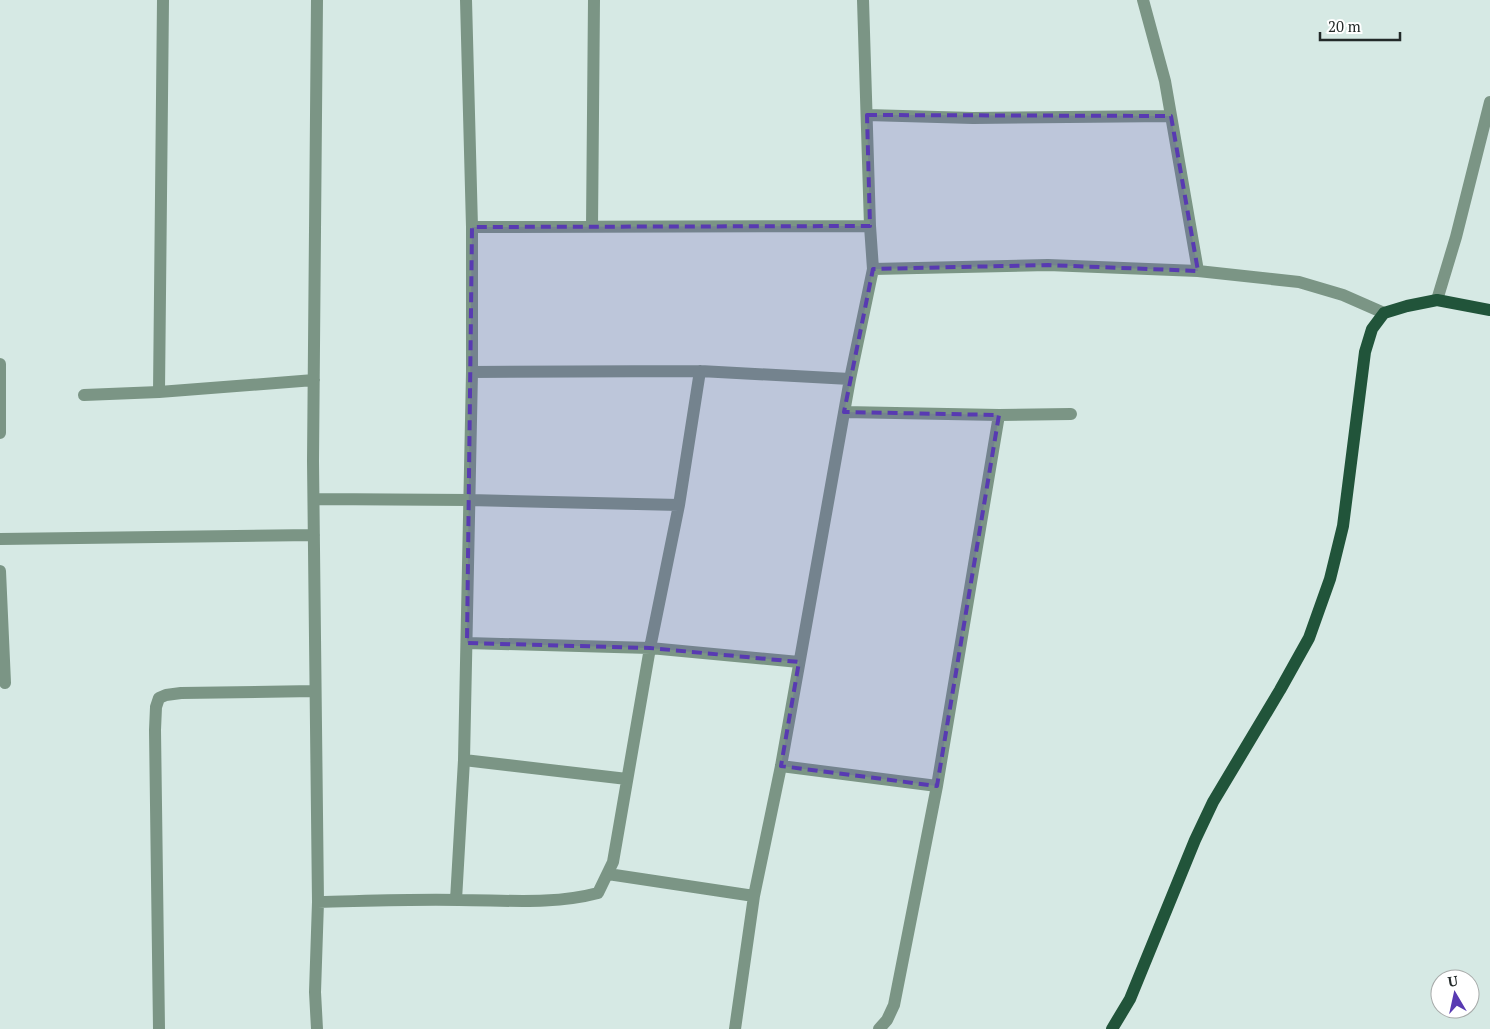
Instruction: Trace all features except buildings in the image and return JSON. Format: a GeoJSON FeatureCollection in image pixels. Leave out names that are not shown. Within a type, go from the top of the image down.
{"type":"FeatureCollection","features":[{"type":"Feature","properties":{"kind":"main road"},"geometry":{"type":"LineString","coordinates":[[1112,1029],[1130,999],[1195,840],[1213,802],[1271,706],[1309,638],[1330,579],[1343,526],[1365,352],[1372,329],[1384,313],[1437,300],[1490,310]]}},
{"type":"Feature","properties":{"kind":"street"},"geometry":{"type":"LineString","coordinates":[[159,392],[162,0]]}},
{"type":"Feature","properties":{"kind":"street"},"geometry":{"type":"LineString","coordinates":[[317,0],[313,461],[318,902],[315,992],[317,1029]]}},
{"type":"Feature","properties":{"kind":"street"},"geometry":{"type":"LineString","coordinates":[[456,900],[464,760],[472,372],[472,227],[466,0]]}},
{"type":"Feature","properties":{"kind":"street"},"geometry":{"type":"LineString","coordinates":[[592,227],[594,0]]}},
{"type":"Feature","properties":{"kind":"street"},"geometry":{"type":"LineString","coordinates":[[736,1029],[754,896],[781,766],[850,379],[873,269],[863,0]]}},
{"type":"Feature","properties":{"kind":"street"},"geometry":{"type":"LineString","coordinates":[[1142,0],[1165,81],[1198,271]]}},
{"type":"Feature","properties":{"kind":"street"},"geometry":{"type":"LineString","coordinates":[[1437,300],[1456,238],[1490,102]]}},
{"type":"Feature","properties":{"kind":"street"},"geometry":{"type":"LineString","coordinates":[[867,115],[973,118],[1171,116]]}},
{"type":"Feature","properties":{"kind":"street"},"geometry":{"type":"LineString","coordinates":[[472,227],[870,226]]}},
{"type":"Feature","properties":{"kind":"street"},"geometry":{"type":"LineString","coordinates":[[873,269],[1048,265],[1198,271],[1299,282],[1343,295],[1384,313]]}},
{"type":"Feature","properties":{"kind":"street"},"geometry":{"type":"LineString","coordinates":[[0,364],[0,433]]}},
{"type":"Feature","properties":{"kind":"street"},"geometry":{"type":"LineString","coordinates":[[472,372],[700,371],[850,379]]}},
{"type":"Feature","properties":{"kind":"street"},"geometry":{"type":"LineString","coordinates":[[318,902],[535,901],[581,898],[598,893],[613,862],[650,648],[679,505],[700,371]]}},
{"type":"Feature","properties":{"kind":"street"},"geometry":{"type":"LineString","coordinates":[[84,395],[159,392],[314,380]]}},
{"type":"Feature","properties":{"kind":"street"},"geometry":{"type":"LineString","coordinates":[[844,412],[999,416],[1071,414]]}},
{"type":"Feature","properties":{"kind":"street"},"geometry":{"type":"LineString","coordinates":[[879,1029],[887,1020],[894,1005],[937,786],[999,416]]}},
{"type":"Feature","properties":{"kind":"street"},"geometry":{"type":"LineString","coordinates":[[314,499],[469,500],[679,505]]}},
{"type":"Feature","properties":{"kind":"street"},"geometry":{"type":"LineString","coordinates":[[0,539],[314,535]]}},
{"type":"Feature","properties":{"kind":"street"},"geometry":{"type":"LineString","coordinates":[[0,571],[5,683]]}},
{"type":"Feature","properties":{"kind":"street"},"geometry":{"type":"LineString","coordinates":[[467,643],[650,648],[800,662]]}},
{"type":"Feature","properties":{"kind":"street"},"geometry":{"type":"LineString","coordinates":[[159,1029],[155,730],[156,707],[159,698],[181,693],[315,691]]}},
{"type":"Feature","properties":{"kind":"street"},"geometry":{"type":"LineString","coordinates":[[464,760],[627,778]]}},
{"type":"Feature","properties":{"kind":"street"},"geometry":{"type":"LineString","coordinates":[[781,766],[937,786]]}},
{"type":"Feature","properties":{"kind":"street"},"geometry":{"type":"LineString","coordinates":[[608,874],[754,896]]}},
{"type":"Feature","properties":{"kind":"highlighted area"},"geometry":{"type":"Polygon","coordinates":[[[867,115],[1171,116],[1198,271],[1048,265],[873,269],[844,412],[999,415],[937,786],[781,766],[799,662],[650,648],[467,643],[472,227],[870,226],[867,115]]]}}]}
